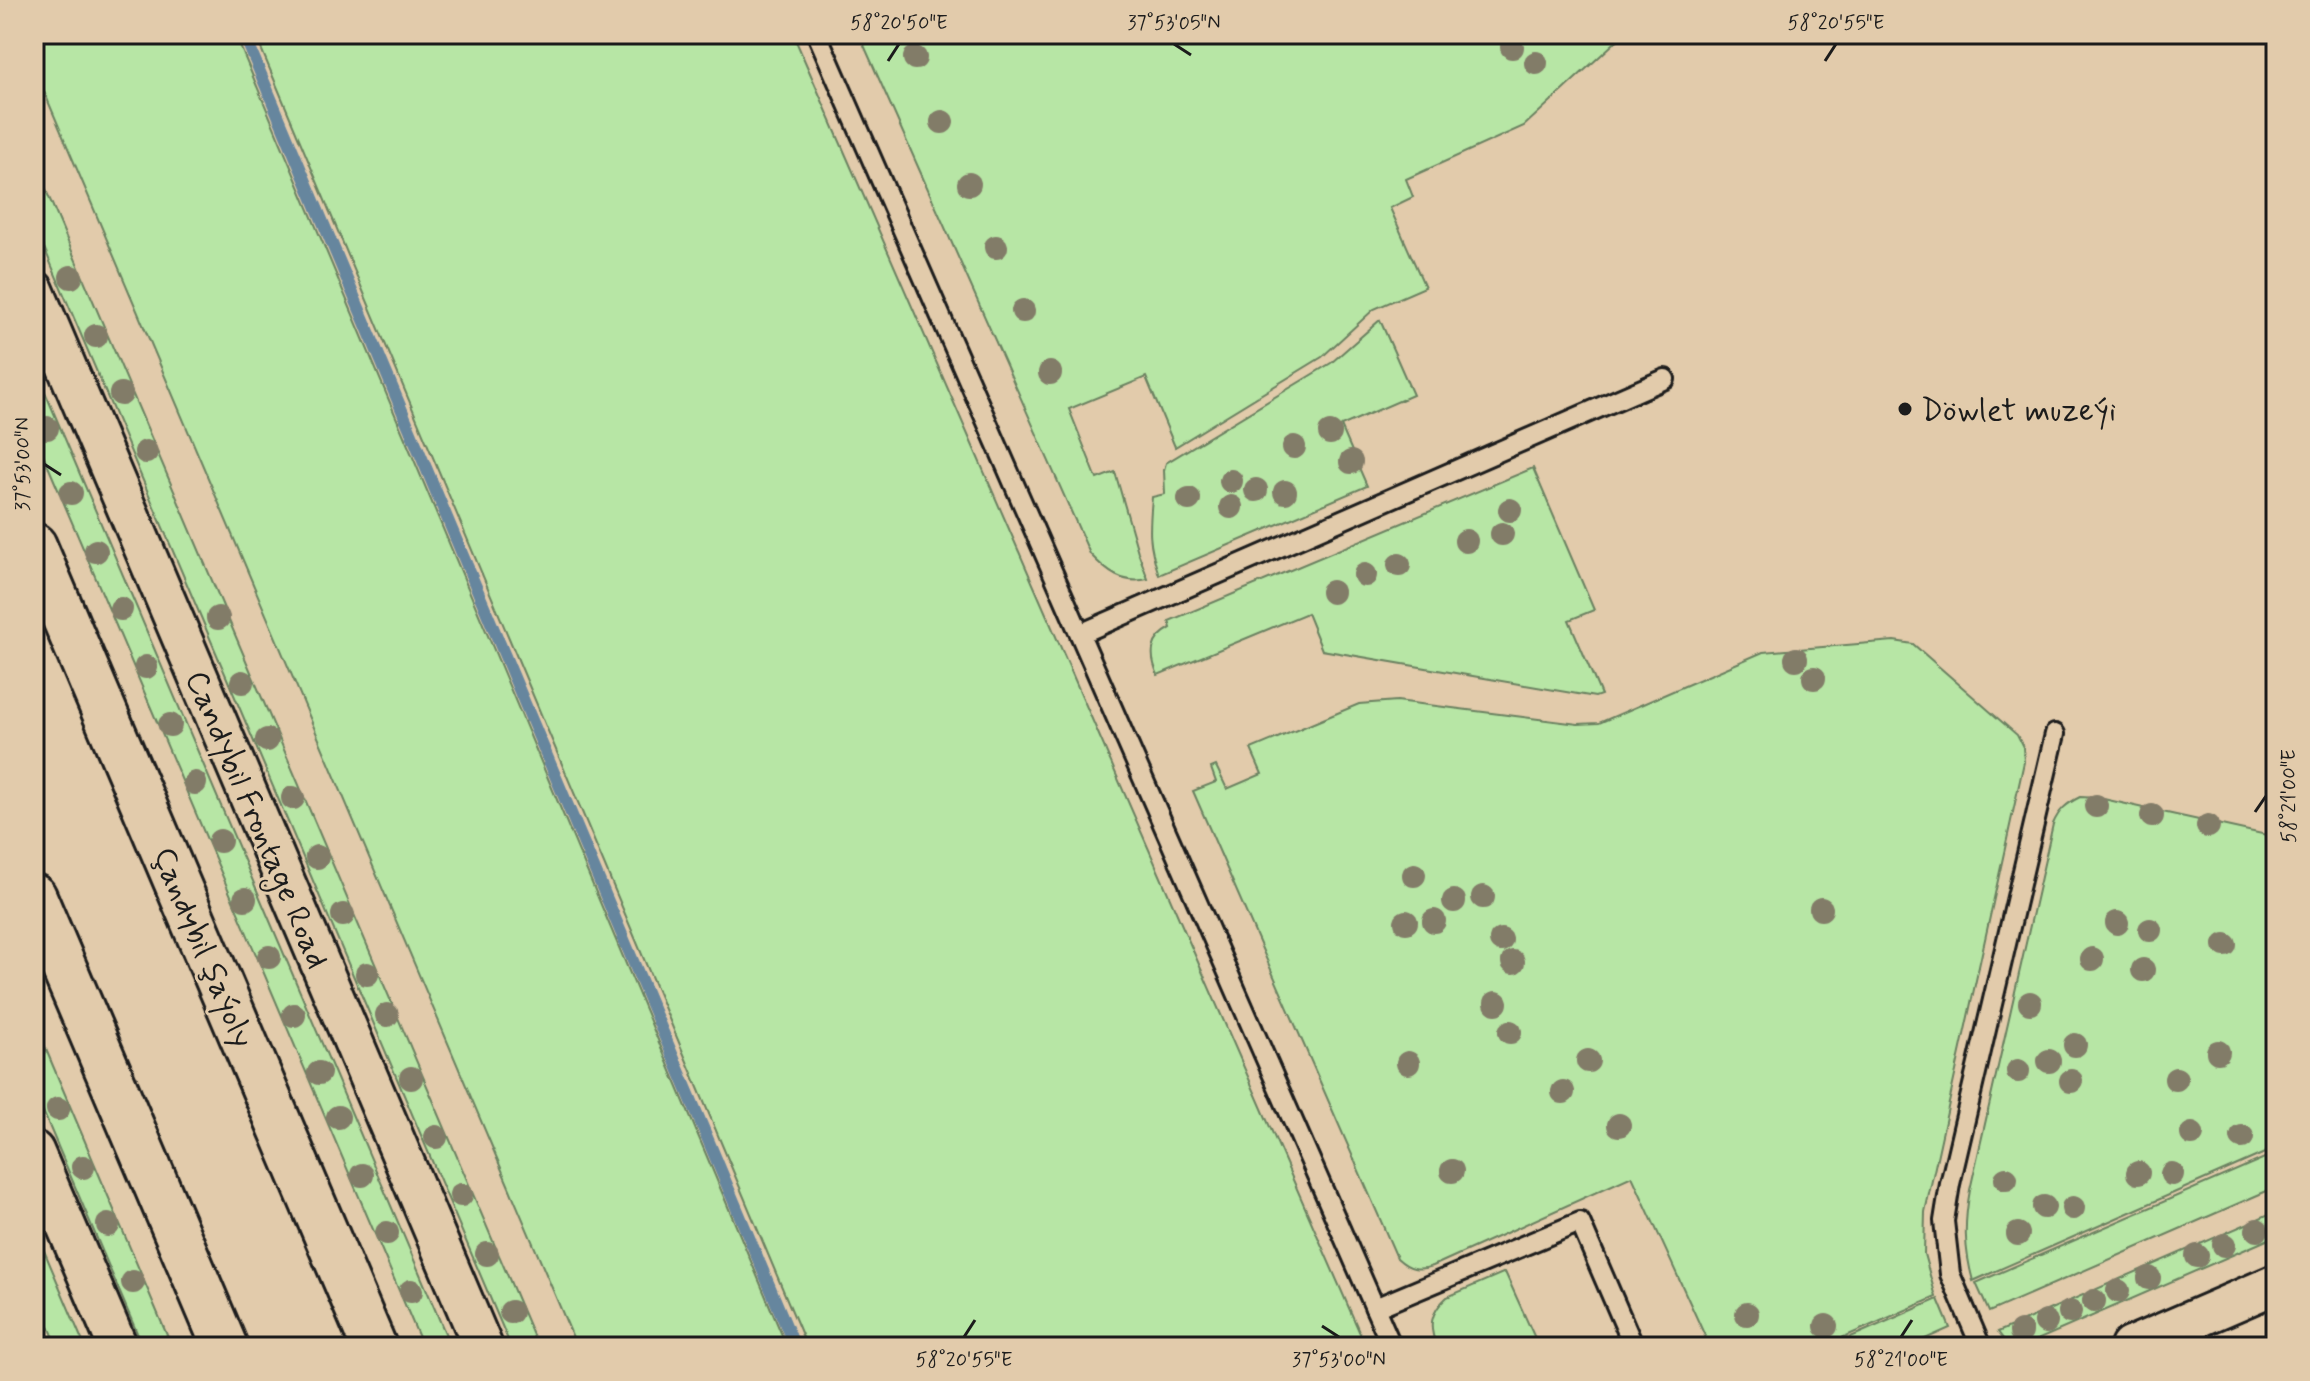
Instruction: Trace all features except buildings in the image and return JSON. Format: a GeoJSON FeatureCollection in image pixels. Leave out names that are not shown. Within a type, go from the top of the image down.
{"type":"FeatureCollection","features":[{"type":"Feature","properties":{"kind":"main road","name":"Çandybil şaýoly"},"geometry":{"type":"LineString","coordinates":[[34,546],[374,1347]]}},
{"type":"Feature","properties":{"kind":"main road"},"geometry":{"type":"LineString","coordinates":[[34,897],[225,1347]]}},
{"type":"Feature","properties":{"kind":"street","name":"Candybil Frontage Road"},"geometry":{"type":"LineString","coordinates":[[34,290],[483,1347]]}},
{"type":"Feature","properties":{"kind":"street"},"geometry":{"type":"LineString","coordinates":[[34,1151],[118,1347]]}},
{"type":"Feature","properties":{"kind":"street"},"geometry":{"type":"LineString","coordinates":[[2130,1347],[2276,1284]]}},
{"type":"Feature","properties":{"kind":"lane"},"geometry":{"type":"LineString","coordinates":[[817,34],[1392,1347]]}},
{"type":"Feature","properties":{"kind":"lane"},"geometry":{"type":"LineString","coordinates":[[1080,634],[1665,379]]}},
{"type":"Feature","properties":{"kind":"lane"},"geometry":{"type":"LineString","coordinates":[[1981,1347],[1950,1274],[1944,1221],[2055,734]]}},
{"type":"Feature","properties":{"kind":"lane"},"geometry":{"type":"LineString","coordinates":[[1375,1308],[1580,1222],[1634,1347]]}},
{"type":"Feature","properties":{"kind":"green space"},"geometry":{"type":"Polygon","coordinates":[[[34,34],[235,34],[787,1347],[577,1347],[34,68],[34,34]]]}},
{"type":"Feature","properties":{"kind":"green space"},"geometry":{"type":"Polygon","coordinates":[[[255,34],[793,34],[1366,1347],[807,1347],[255,34]]]}},
{"type":"Feature","properties":{"kind":"green space"},"geometry":{"type":"Polygon","coordinates":[[[859,34],[1624,34],[1524,126],[1406,179],[1413,197],[1390,208],[1425,287],[1374,309],[1322,357],[1175,447],[1146,377],[1069,409],[1097,479],[1115,472],[1148,579],[1131,580],[1116,576],[1090,554],[859,34]]]}},
{"type":"Feature","properties":{"kind":"green space"},"geometry":{"type":"Polygon","coordinates":[[[34,162],[538,1347],[511,1347],[34,224],[34,162]]]}},
{"type":"Feature","properties":{"kind":"green space"},"geometry":{"type":"Polygon","coordinates":[[[1380,320],[1413,395],[1341,426],[1367,486],[1159,575],[1151,545],[1150,519],[1152,497],[1165,494],[1166,463],[1331,363],[1380,320]]]}},
{"type":"Feature","properties":{"kind":"green space"},"geometry":{"type":"Polygon","coordinates":[[[34,366],[451,1347],[423,1347],[34,433],[34,366]]]}},
{"type":"Feature","properties":{"kind":"green space"},"geometry":{"type":"Polygon","coordinates":[[[1533,468],[1594,610],[1569,620],[1601,695],[1595,697],[1322,650],[1307,613],[1158,675],[1153,648],[1159,637],[1171,628],[1169,621],[1533,468]]]}},
{"type":"Feature","properties":{"kind":"green space"},"geometry":{"type":"Polygon","coordinates":[[[1894,641],[1913,644],[2017,735],[2023,747],[2024,762],[1925,1212],[1924,1254],[1936,1297],[1821,1347],[1710,1347],[1632,1176],[1433,1266],[1414,1268],[1401,1262],[1193,791],[1216,782],[1211,768],[1216,766],[1227,789],[1262,774],[1251,749],[1359,704],[1397,701],[1578,724],[1599,723],[1763,652],[1894,641]]]}},
{"type":"Feature","properties":{"kind":"green space"},"geometry":{"type":"Polygon","coordinates":[[[2080,797],[2099,798],[2276,837],[2276,1148],[1973,1281],[1966,1236],[1970,1190],[2053,824],[2064,808],[2080,797]]]}},
{"type":"Feature","properties":{"kind":"green space"},"geometry":{"type":"Polygon","coordinates":[[[34,1021],[172,1347],[143,1347],[34,1090],[34,1021]]]}},
{"type":"Feature","properties":{"kind":"green space"},"geometry":{"type":"Polygon","coordinates":[[[2276,1153],[2276,1187],[1989,1312],[1976,1283],[2276,1153]]]}},
{"type":"Feature","properties":{"kind":"green space"},"geometry":{"type":"Polygon","coordinates":[[[2276,1211],[2276,1236],[2021,1347],[2007,1344],[1998,1332],[2276,1211]]]}},
{"type":"Feature","properties":{"kind":"green space"},"geometry":{"type":"Polygon","coordinates":[[[34,1227],[85,1347],[58,1347],[34,1292],[34,1227]]]}},
{"type":"Feature","properties":{"kind":"green space"},"geometry":{"type":"Polygon","coordinates":[[[1505,1272],[1539,1347],[1437,1347],[1432,1320],[1441,1303],[1447,1297],[1505,1272]]]}},
{"type":"Feature","properties":{"kind":"green space"},"geometry":{"type":"Polygon","coordinates":[[[1938,1299],[1950,1328],[1907,1347],[1828,1347],[1938,1299]]]}},
{"type":"Feature","properties":{"kind":"waterway"},"geometry":{"type":"LineString","coordinates":[[244,34],[795,1347]]}},
{"type":"Feature","properties":{"kind":"place","name":"Döwlet muzeýi"},"geometry":{"type":"Point","coordinates":[1905,409]}}]}
